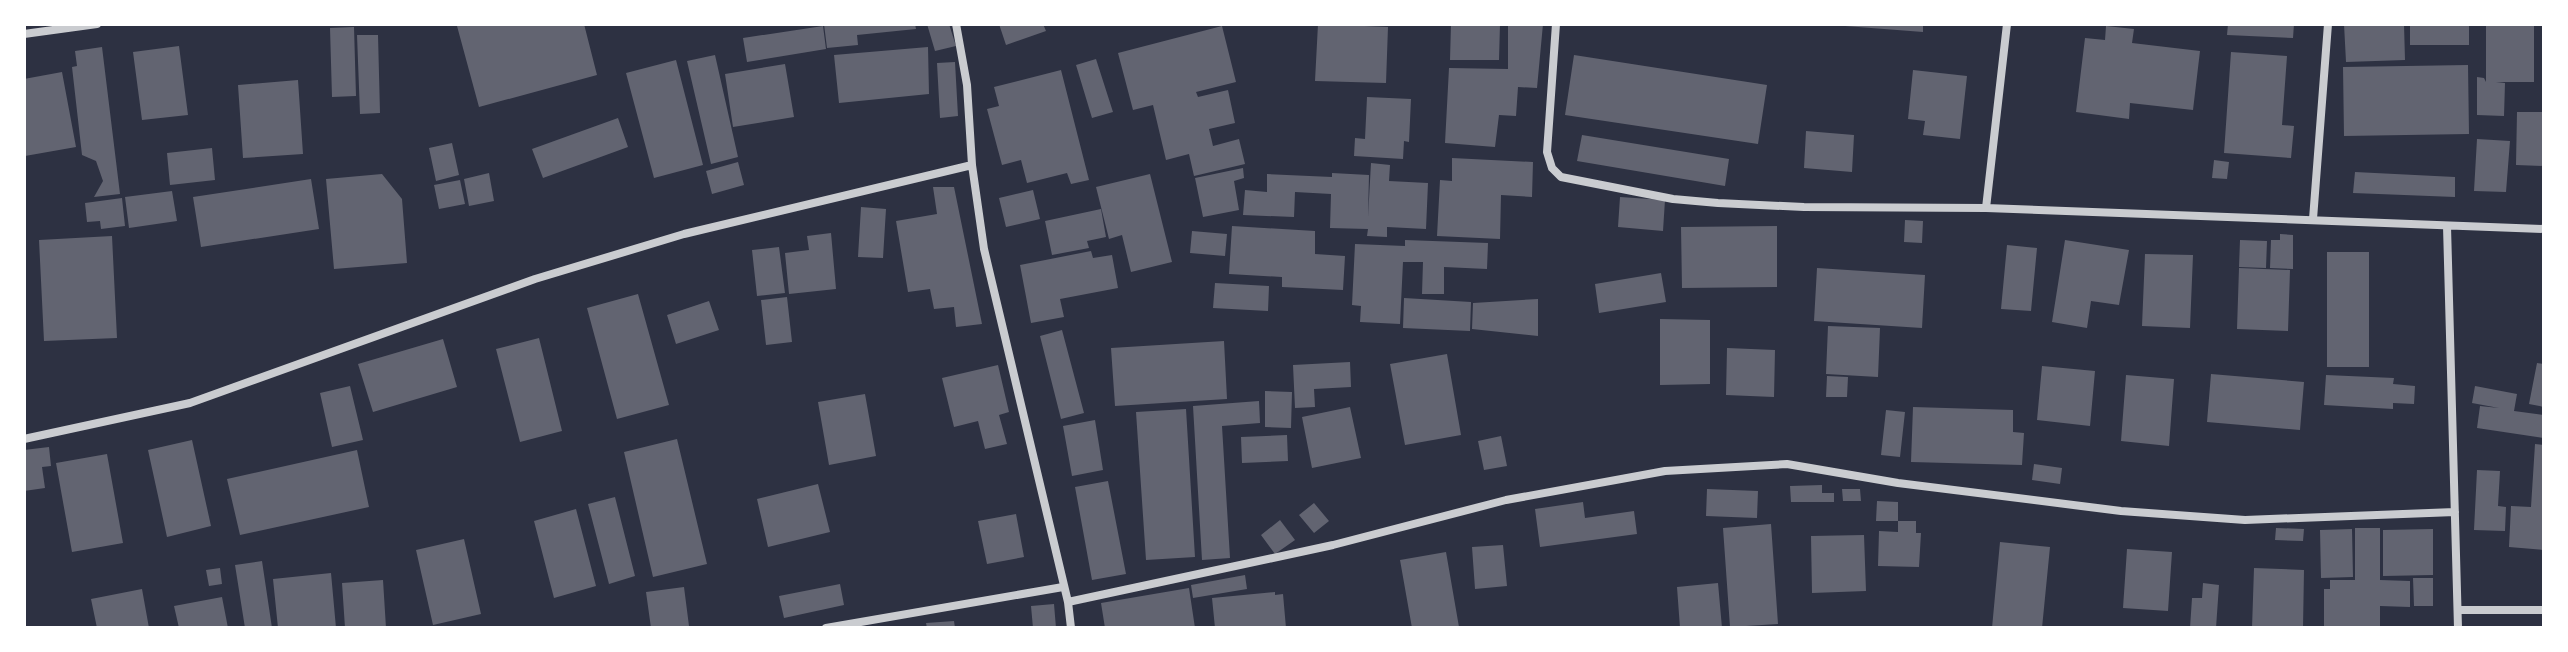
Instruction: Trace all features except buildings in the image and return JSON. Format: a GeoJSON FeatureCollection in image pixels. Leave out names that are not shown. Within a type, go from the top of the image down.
{"type":"FeatureCollection","features":[{"type":"Feature","properties":{"kind":"street"},"geometry":{"type":"LineString","coordinates":[[24,34],[97,24]]}},
{"type":"Feature","properties":{"kind":"street"},"geometry":{"type":"LineString","coordinates":[[956,24],[967,85],[972,165],[984,249],[1068,602],[1071,628]]}},
{"type":"Feature","properties":{"kind":"street"},"geometry":{"type":"LineString","coordinates":[[1556,24],[1547,152],[1552,168],[1561,177],[1673,199],[1718,203],[1986,208],[2544,229]]}},
{"type":"Feature","properties":{"kind":"street"},"geometry":{"type":"LineString","coordinates":[[1986,208],[2007,24]]}},
{"type":"Feature","properties":{"kind":"street"},"geometry":{"type":"LineString","coordinates":[[2313,219],[2328,24]]}},
{"type":"Feature","properties":{"kind":"street"},"geometry":{"type":"LineString","coordinates":[[24,439],[190,403],[535,279],[684,234],[972,165]]}},
{"type":"Feature","properties":{"kind":"street"},"geometry":{"type":"LineString","coordinates":[[2447,226],[2458,628]]}},
{"type":"Feature","properties":{"kind":"street"},"geometry":{"type":"LineString","coordinates":[[1068,602],[1333,545],[1506,500],[1665,471],[1787,464],[1898,483],[2121,511],[2245,520],[2455,512]]}},
{"type":"Feature","properties":{"kind":"street"},"geometry":{"type":"LineString","coordinates":[[826,628],[1063,587]]}},
{"type":"Feature","properties":{"kind":"street"},"geometry":{"type":"LineString","coordinates":[[2458,610],[2544,610]]}}]}
